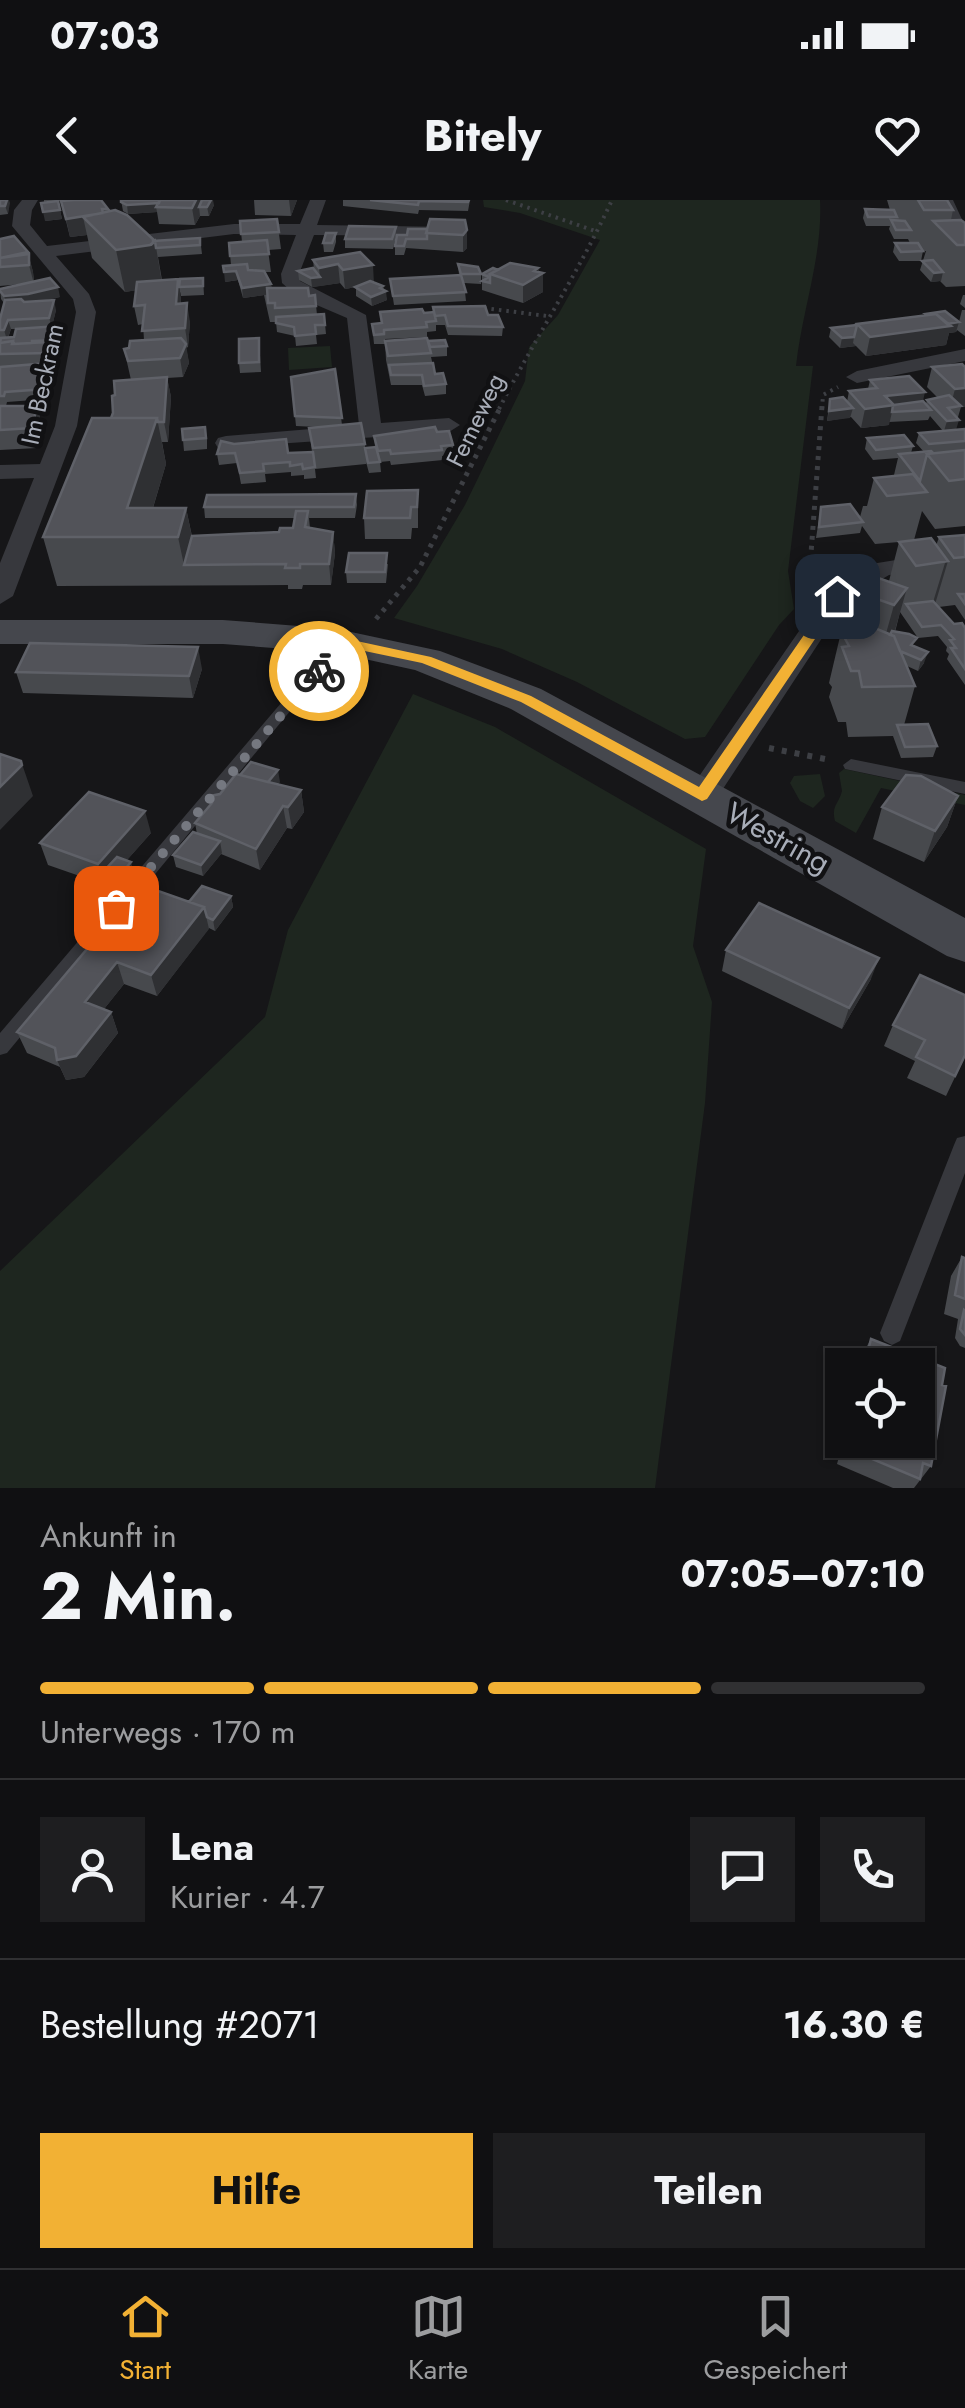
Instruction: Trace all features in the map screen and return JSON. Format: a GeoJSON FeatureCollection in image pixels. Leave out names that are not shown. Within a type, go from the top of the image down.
{"type":"FeatureCollection","features":[{"type":"Feature","properties":{"kind":"main road","name":"Westring"},"geometry":{"type":"LineString","coordinates":[[0,632],[223,632],[352,644],[426,660],[526,699],[965,942]]}},
{"type":"Feature","properties":{"kind":"street","name":"Im Beckram"},"geometry":{"type":"LineString","coordinates":[[0,596],[66,426],[85,304],[21,226],[23,210],[30,200]]}},
{"type":"Feature","properties":{"kind":"street"},"geometry":{"type":"LineString","coordinates":[[318,200],[290,274],[291,283],[365,315],[371,431]]}},
{"type":"Feature","properties":{"kind":"street"},"geometry":{"type":"LineString","coordinates":[[945,200],[965,246]]}},
{"type":"Feature","properties":{"kind":"street"},"geometry":{"type":"LineString","coordinates":[[42,252],[234,229],[447,230]]}},
{"type":"Feature","properties":{"kind":"street"},"geometry":{"type":"LineString","coordinates":[[857,378],[965,356]]}},
{"type":"Feature","properties":{"kind":"street"},"geometry":{"type":"LineString","coordinates":[[226,443],[448,424]]}},
{"type":"Feature","properties":{"kind":"street"},"geometry":{"type":"LineString","coordinates":[[0,472],[51,471]]}},
{"type":"Feature","properties":{"kind":"street"},"geometry":{"type":"LineString","coordinates":[[687,787],[741,742],[837,596],[856,576],[965,557]]}},
{"type":"Feature","properties":{"kind":"lane"},"geometry":{"type":"LineString","coordinates":[[0,1047],[310,678],[352,644]]}},
{"type":"Feature","properties":{"kind":"lane"},"geometry":{"type":"LineString","coordinates":[[851,765],[965,788]]}},
{"type":"Feature","properties":{"kind":"lane"},"geometry":{"type":"LineString","coordinates":[[892,1333],[965,1146]]}},
{"type":"Feature","properties":{"kind":"path"},"geometry":{"type":"LineString","coordinates":[[506,200],[598,232]]}},
{"type":"Feature","properties":{"kind":"path","name":"Femeweg"},"geometry":{"type":"LineString","coordinates":[[352,644],[420,567],[548,316],[581,267],[612,200]]}},
{"type":"Feature","properties":{"kind":"path"},"geometry":{"type":"LineString","coordinates":[[484,308],[548,316]]}},
{"type":"Feature","properties":{"kind":"path"},"geometry":{"type":"LineString","coordinates":[[837,596],[810,567],[823,394],[857,378]]}},
{"type":"Feature","properties":{"kind":"path"},"geometry":{"type":"LineString","coordinates":[[741,742],[851,765]]}},
{"type":"Feature","properties":{"kind":"shaded area"},"geometry":{"type":"Polygon","coordinates":[[[483,200],[820,200],[815,262],[796,366],[813,366],[788,571],[794,609],[779,625],[705,737],[685,739],[577,682],[502,649],[394,618],[465,505],[525,381],[529,347],[558,315],[600,240],[520,213],[484,207],[483,200]]]}},
{"type":"Feature","properties":{"kind":"shaded area"},"geometry":{"type":"Polygon","coordinates":[[[330,346],[332,367],[289,370],[288,348],[330,346]]]}},
{"type":"Feature","properties":{"kind":"shaded area"},"geometry":{"type":"Polygon","coordinates":[[[413,694],[495,727],[706,849],[693,946],[712,1002],[705,1103],[655,1488],[0,1488],[0,1271],[265,1017],[288,930],[413,694]]]}},
{"type":"Feature","properties":{"kind":"shaded area"},"geometry":{"type":"Polygon","coordinates":[[[844,769],[965,795],[965,805],[881,788],[856,833],[835,821],[834,816],[842,791],[839,773],[844,769]]]}},
{"type":"Feature","properties":{"kind":"shaded area"},"geometry":{"type":"Polygon","coordinates":[[[820,774],[825,796],[813,808],[800,801],[790,783],[794,776],[820,774]]]}},
{"type":"Feature","properties":{"kind":"building"},"geometry":{"type":"Polygon","coordinates":[[[101,200],[108,209],[102,209],[103,213],[66,219],[61,201],[101,200]]]}},
{"type":"Feature","properties":{"kind":"building"},"geometry":{"type":"Polygon","coordinates":[[[121,200],[160,200],[127,205],[121,200]]]}},
{"type":"Feature","properties":{"kind":"building"},"geometry":{"type":"Polygon","coordinates":[[[160,200],[196,200],[192,208],[156,207],[160,200]]]}},
{"type":"Feature","properties":{"kind":"building"},"geometry":{"type":"Polygon","coordinates":[[[370,200],[469,200],[419,201],[418,205],[370,200]]]}},
{"type":"Feature","properties":{"kind":"building"},"geometry":{"type":"Polygon","coordinates":[[[918,200],[947,200],[953,210],[924,210],[918,200]]]}},
{"type":"Feature","properties":{"kind":"building"},"geometry":{"type":"Polygon","coordinates":[[[58,201],[60,210],[43,212],[41,203],[58,201]]]}},
{"type":"Feature","properties":{"kind":"building"},"geometry":{"type":"Polygon","coordinates":[[[865,209],[894,210],[897,217],[868,217],[865,209]]]}},
{"type":"Feature","properties":{"kind":"building"},"geometry":{"type":"Polygon","coordinates":[[[115,210],[127,215],[155,241],[116,250],[83,217],[115,210]]]}},
{"type":"Feature","properties":{"kind":"building"},"geometry":{"type":"Polygon","coordinates":[[[277,219],[279,232],[241,234],[240,221],[277,219]]]}},
{"type":"Feature","properties":{"kind":"building"},"geometry":{"type":"Polygon","coordinates":[[[430,219],[465,220],[467,230],[463,235],[426,233],[430,219]]]}},
{"type":"Feature","properties":{"kind":"building"},"geometry":{"type":"Polygon","coordinates":[[[891,220],[905,221],[911,230],[896,230],[891,220]]]}},
{"type":"Feature","properties":{"kind":"building"},"geometry":{"type":"Polygon","coordinates":[[[933,221],[965,223],[965,245],[957,245],[933,221]]]}},
{"type":"Feature","properties":{"kind":"building"},"geometry":{"type":"Polygon","coordinates":[[[349,226],[396,227],[392,239],[345,239],[349,226]]]}},
{"type":"Feature","properties":{"kind":"building"},"geometry":{"type":"Polygon","coordinates":[[[408,229],[427,229],[427,239],[406,239],[404,246],[395,246],[397,235],[407,235],[408,229]]]}},
{"type":"Feature","properties":{"kind":"building"},"geometry":{"type":"Polygon","coordinates":[[[326,233],[336,233],[332,243],[323,243],[326,233]]]}},
{"type":"Feature","properties":{"kind":"building"},"geometry":{"type":"Polygon","coordinates":[[[14,236],[28,252],[0,258],[0,239],[14,236]]]}},
{"type":"Feature","properties":{"kind":"building"},"geometry":{"type":"Polygon","coordinates":[[[200,238],[200,245],[156,248],[153,243],[153,241],[200,238]]]}},
{"type":"Feature","properties":{"kind":"building"},"geometry":{"type":"Polygon","coordinates":[[[267,240],[269,254],[230,256],[229,243],[267,240]]]}},
{"type":"Feature","properties":{"kind":"building"},"geometry":{"type":"Polygon","coordinates":[[[895,243],[918,243],[923,251],[901,252],[895,243]]]}},
{"type":"Feature","properties":{"kind":"building"},"geometry":{"type":"Polygon","coordinates":[[[360,252],[373,265],[343,270],[338,264],[319,268],[313,260],[360,252]]]}},
{"type":"Feature","properties":{"kind":"building"},"geometry":{"type":"Polygon","coordinates":[[[29,254],[29,265],[0,267],[0,258],[29,254]]]}},
{"type":"Feature","properties":{"kind":"building"},"geometry":{"type":"Polygon","coordinates":[[[933,260],[943,272],[934,273],[922,261],[933,260]]]}},
{"type":"Feature","properties":{"kind":"building"},"geometry":{"type":"Polygon","coordinates":[[[510,263],[538,268],[534,271],[543,273],[523,285],[490,274],[510,263]]]}},
{"type":"Feature","properties":{"kind":"building"},"geometry":{"type":"Polygon","coordinates":[[[247,264],[248,270],[264,271],[271,284],[242,288],[236,271],[224,272],[223,266],[247,264]]]}},
{"type":"Feature","properties":{"kind":"building"},"geometry":{"type":"Polygon","coordinates":[[[458,264],[478,267],[481,274],[461,274],[458,264]]]}},
{"type":"Feature","properties":{"kind":"building"},"geometry":{"type":"Polygon","coordinates":[[[313,268],[320,277],[311,278],[298,271],[313,268]]]}},
{"type":"Feature","properties":{"kind":"building"},"geometry":{"type":"Polygon","coordinates":[[[493,268],[498,270],[490,274],[490,283],[482,281],[489,277],[482,274],[493,268]]]}},
{"type":"Feature","properties":{"kind":"building"},"geometry":{"type":"Polygon","coordinates":[[[461,275],[466,292],[393,296],[390,279],[461,275]]]}},
{"type":"Feature","properties":{"kind":"building"},"geometry":{"type":"Polygon","coordinates":[[[50,278],[58,287],[4,296],[0,291],[0,289],[50,278]]]}},
{"type":"Feature","properties":{"kind":"building"},"geometry":{"type":"Polygon","coordinates":[[[203,278],[203,286],[179,287],[180,279],[203,278]]]}},
{"type":"Feature","properties":{"kind":"building"},"geometry":{"type":"Polygon","coordinates":[[[178,279],[176,304],[187,303],[185,328],[142,331],[145,305],[134,306],[137,282],[178,279]]]}},
{"type":"Feature","properties":{"kind":"building"},"geometry":{"type":"Polygon","coordinates":[[[370,281],[386,291],[371,297],[355,287],[370,281]]]}},
{"type":"Feature","properties":{"kind":"building"},"geometry":{"type":"Polygon","coordinates":[[[267,288],[308,288],[309,296],[315,295],[316,306],[275,308],[275,303],[268,303],[267,288]]]}},
{"type":"Feature","properties":{"kind":"building"},"geometry":{"type":"Polygon","coordinates":[[[5,300],[54,300],[49,318],[8,320],[4,330],[0,330],[5,300]]]}},
{"type":"Feature","properties":{"kind":"building"},"geometry":{"type":"Polygon","coordinates":[[[485,306],[488,315],[498,315],[503,327],[448,326],[445,315],[435,316],[433,307],[485,306]]]}},
{"type":"Feature","properties":{"kind":"building"},"geometry":{"type":"Polygon","coordinates":[[[422,309],[424,313],[434,312],[436,321],[426,322],[427,327],[384,330],[384,334],[374,335],[372,324],[382,323],[380,312],[422,309]]]}},
{"type":"Feature","properties":{"kind":"building"},"geometry":{"type":"Polygon","coordinates":[[[945,311],[959,322],[947,324],[936,314],[926,314],[945,311]]]}},
{"type":"Feature","properties":{"kind":"building"},"geometry":{"type":"Polygon","coordinates":[[[324,314],[325,325],[315,325],[316,334],[295,336],[294,327],[276,323],[276,317],[324,314]]]}},
{"type":"Feature","properties":{"kind":"building"},"geometry":{"type":"Polygon","coordinates":[[[936,314],[951,326],[870,337],[857,324],[936,314]]]}},
{"type":"Feature","properties":{"kind":"building"},"geometry":{"type":"Polygon","coordinates":[[[857,325],[854,337],[842,338],[831,328],[857,325]]]}},
{"type":"Feature","properties":{"kind":"building"},"geometry":{"type":"Polygon","coordinates":[[[58,326],[55,340],[0,343],[1,338],[14,337],[16,329],[58,326]]]}},
{"type":"Feature","properties":{"kind":"building"},"geometry":{"type":"Polygon","coordinates":[[[181,338],[186,344],[180,358],[128,361],[124,349],[129,348],[130,341],[181,338]]]}},
{"type":"Feature","properties":{"kind":"building"},"geometry":{"type":"Polygon","coordinates":[[[259,338],[259,362],[239,363],[239,339],[259,338]]]}},
{"type":"Feature","properties":{"kind":"building"},"geometry":{"type":"Polygon","coordinates":[[[427,338],[431,353],[388,356],[385,341],[427,338]]]}},
{"type":"Feature","properties":{"kind":"building"},"geometry":{"type":"Polygon","coordinates":[[[445,340],[447,346],[430,347],[428,341],[445,340]]]}},
{"type":"Feature","properties":{"kind":"building"},"geometry":{"type":"Polygon","coordinates":[[[13,341],[12,344],[50,342],[48,353],[0,354],[0,343],[13,341]]]}},
{"type":"Feature","properties":{"kind":"building"},"geometry":{"type":"Polygon","coordinates":[[[50,363],[45,389],[5,392],[0,396],[0,367],[50,363]]]}},
{"type":"Feature","properties":{"kind":"building"},"geometry":{"type":"Polygon","coordinates":[[[433,363],[435,374],[443,373],[446,384],[424,386],[422,375],[391,375],[389,365],[433,363]]]}},
{"type":"Feature","properties":{"kind":"building"},"geometry":{"type":"Polygon","coordinates":[[[962,364],[965,388],[955,389],[932,367],[962,364]]]}},
{"type":"Feature","properties":{"kind":"building"},"geometry":{"type":"Polygon","coordinates":[[[335,369],[342,418],[295,416],[291,377],[335,369]]]}},
{"type":"Feature","properties":{"kind":"building"},"geometry":{"type":"Polygon","coordinates":[[[909,376],[925,392],[885,396],[894,405],[865,409],[849,391],[877,388],[870,380],[909,376]]]}},
{"type":"Feature","properties":{"kind":"building"},"geometry":{"type":"Polygon","coordinates":[[[167,377],[164,422],[157,418],[111,418],[114,381],[167,377]]]}},
{"type":"Feature","properties":{"kind":"building"},"geometry":{"type":"Polygon","coordinates":[[[949,395],[961,406],[948,408],[959,420],[947,421],[927,400],[949,395]]]}},
{"type":"Feature","properties":{"kind":"building"},"geometry":{"type":"Polygon","coordinates":[[[843,397],[853,408],[829,411],[830,399],[843,397]]]}},
{"type":"Feature","properties":{"kind":"building"},"geometry":{"type":"Polygon","coordinates":[[[923,401],[931,410],[892,412],[893,405],[923,401]]]}},
{"type":"Feature","properties":{"kind":"building"},"geometry":{"type":"Polygon","coordinates":[[[0,406],[37,406],[32,428],[0,430],[0,406]]]}},
{"type":"Feature","properties":{"kind":"building"},"geometry":{"type":"Polygon","coordinates":[[[92,418],[157,418],[127,508],[186,508],[178,537],[43,537],[92,418]]]}},
{"type":"Feature","properties":{"kind":"building"},"geometry":{"type":"Polygon","coordinates":[[[361,423],[365,444],[313,448],[309,428],[361,423]]]}},
{"type":"Feature","properties":{"kind":"building"},"geometry":{"type":"Polygon","coordinates":[[[205,427],[206,438],[183,440],[182,429],[205,427]]]}},
{"type":"Feature","properties":{"kind":"building"},"geometry":{"type":"Polygon","coordinates":[[[435,427],[437,432],[449,431],[453,445],[441,446],[442,450],[391,454],[390,450],[378,451],[374,436],[435,427]]]}},
{"type":"Feature","properties":{"kind":"building"},"geometry":{"type":"Polygon","coordinates":[[[965,429],[965,441],[929,444],[919,433],[965,429]]]}},
{"type":"Feature","properties":{"kind":"building"},"geometry":{"type":"Polygon","coordinates":[[[904,435],[913,446],[876,450],[867,438],[904,435]]]}},
{"type":"Feature","properties":{"kind":"building"},"geometry":{"type":"Polygon","coordinates":[[[286,439],[288,453],[313,452],[315,467],[303,469],[302,464],[290,466],[290,462],[263,464],[264,471],[240,473],[235,453],[217,454],[221,441],[234,444],[286,439]]]}},
{"type":"Feature","properties":{"kind":"building"},"geometry":{"type":"Polygon","coordinates":[[[376,447],[380,462],[368,463],[365,448],[376,447]]]}},
{"type":"Feature","properties":{"kind":"building"},"geometry":{"type":"Polygon","coordinates":[[[965,450],[965,479],[949,481],[927,454],[965,450]]]}},
{"type":"Feature","properties":{"kind":"building"},"geometry":{"type":"Polygon","coordinates":[[[931,451],[920,481],[899,454],[931,451]]]}},
{"type":"Feature","properties":{"kind":"building"},"geometry":{"type":"Polygon","coordinates":[[[913,474],[927,492],[887,496],[874,478],[913,474]]]}},
{"type":"Feature","properties":{"kind":"building"},"geometry":{"type":"Polygon","coordinates":[[[418,490],[417,507],[411,507],[410,518],[364,518],[367,491],[418,490]]]}},
{"type":"Feature","properties":{"kind":"building"},"geometry":{"type":"Polygon","coordinates":[[[356,494],[354,507],[204,507],[207,495],[356,494]]]}},
{"type":"Feature","properties":{"kind":"building"},"geometry":{"type":"Polygon","coordinates":[[[850,504],[863,522],[819,527],[821,507],[850,504]]]}},
{"type":"Feature","properties":{"kind":"building"},"geometry":{"type":"Polygon","coordinates":[[[296,511],[308,511],[305,527],[333,532],[329,564],[300,564],[300,568],[285,568],[286,564],[184,565],[192,536],[279,532],[280,528],[293,528],[296,511]]]}},
{"type":"Feature","properties":{"kind":"building"},"geometry":{"type":"Polygon","coordinates":[[[965,535],[965,557],[954,558],[939,537],[965,535]]]}},
{"type":"Feature","properties":{"kind":"building"},"geometry":{"type":"Polygon","coordinates":[[[931,538],[948,561],[916,566],[899,542],[931,538]]]}},
{"type":"Feature","properties":{"kind":"building"},"geometry":{"type":"Polygon","coordinates":[[[349,553],[387,553],[385,572],[346,572],[349,553]]]}},
{"type":"Feature","properties":{"kind":"building"},"geometry":{"type":"Polygon","coordinates":[[[864,573],[907,588],[894,605],[851,590],[864,573]]]}},
{"type":"Feature","properties":{"kind":"building"},"geometry":{"type":"Polygon","coordinates":[[[933,601],[954,624],[962,623],[965,628],[965,669],[951,648],[956,648],[950,640],[954,639],[941,625],[922,627],[906,604],[933,601]]]}},
{"type":"Feature","properties":{"kind":"building"},"geometry":{"type":"Polygon","coordinates":[[[850,618],[894,636],[915,686],[862,687],[859,671],[851,671],[842,647],[849,646],[842,633],[855,633],[850,618]]]}},
{"type":"Feature","properties":{"kind":"building"},"geometry":{"type":"Polygon","coordinates":[[[892,631],[917,638],[911,645],[928,652],[921,660],[900,651],[890,635],[892,631]]]}},
{"type":"Feature","properties":{"kind":"building"},"geometry":{"type":"Polygon","coordinates":[[[30,643],[198,647],[189,676],[16,672],[30,643]]]}},
{"type":"Feature","properties":{"kind":"building"},"geometry":{"type":"Polygon","coordinates":[[[928,724],[937,746],[905,747],[897,725],[928,724]]]}},
{"type":"Feature","properties":{"kind":"building"},"geometry":{"type":"Polygon","coordinates":[[[0,754],[21,761],[22,765],[0,787],[0,754]]]}},
{"type":"Feature","properties":{"kind":"building"},"geometry":{"type":"Polygon","coordinates":[[[251,762],[278,770],[268,782],[240,775],[251,762]]]}},
{"type":"Feature","properties":{"kind":"building"},"geometry":{"type":"Polygon","coordinates":[[[236,774],[301,790],[288,807],[283,806],[256,849],[195,823],[212,803],[210,796],[220,794],[236,774]]]}},
{"type":"Feature","properties":{"kind":"building"},"geometry":{"type":"Polygon","coordinates":[[[906,775],[921,776],[958,796],[935,831],[882,807],[906,775]]]}},
{"type":"Feature","properties":{"kind":"building"},"geometry":{"type":"Polygon","coordinates":[[[89,792],[145,811],[98,864],[40,843],[89,792]]]}},
{"type":"Feature","properties":{"kind":"building"},"geometry":{"type":"Polygon","coordinates":[[[193,832],[220,841],[201,865],[173,855],[193,832]]]}},
{"type":"Feature","properties":{"kind":"building"},"geometry":{"type":"Polygon","coordinates":[[[117,857],[131,862],[104,894],[88,888],[117,857]]]}},
{"type":"Feature","properties":{"kind":"building"},"geometry":{"type":"Polygon","coordinates":[[[141,885],[204,907],[151,975],[117,962],[85,1002],[111,1012],[76,1056],[57,1060],[55,1048],[17,1032],[141,885]]]}},
{"type":"Feature","properties":{"kind":"building"},"geometry":{"type":"Polygon","coordinates":[[[202,886],[231,896],[213,920],[207,917],[204,907],[189,902],[202,886]]]}},
{"type":"Feature","properties":{"kind":"building"},"geometry":{"type":"Polygon","coordinates":[[[759,903],[879,958],[849,1008],[726,950],[759,903]]]}},
{"type":"Feature","properties":{"kind":"building"},"geometry":{"type":"Polygon","coordinates":[[[920,975],[965,995],[965,1055],[955,1076],[916,1057],[925,1040],[893,1025],[920,975]]]}},
{"type":"Feature","properties":{"kind":"building"},"geometry":{"type":"Polygon","coordinates":[[[962,1257],[965,1258],[965,1299],[955,1295],[962,1257]]]}},
{"type":"Feature","properties":{"kind":"building"},"geometry":{"type":"Polygon","coordinates":[[[965,1311],[965,1335],[960,1329],[965,1311]]]}},
{"type":"Feature","properties":{"kind":"building"},"geometry":{"type":"Polygon","coordinates":[[[871,1339],[894,1348],[869,1348],[871,1339]]]}},
{"type":"Feature","properties":{"kind":"building"},"geometry":{"type":"Polygon","coordinates":[[[935,1364],[945,1368],[942,1385],[946,1386],[935,1445],[935,1364]]]}},
{"type":"Feature","properties":{"kind":"building"},"geometry":{"type":"Polygon","coordinates":[[[870,1458],[932,1458],[931,1466],[923,1463],[920,1479],[870,1458]]]}},
{"type":"Feature","properties":{"kind":"way so far"},"geometry":{"type":"LineString","coordinates":[[116,908],[319,671]]}},
{"type":"Feature","properties":{"kind":"route"},"geometry":{"type":"LineString","coordinates":[[319,671],[352,644],[426,660],[526,699],[702,796],[837,596]]}}]}
